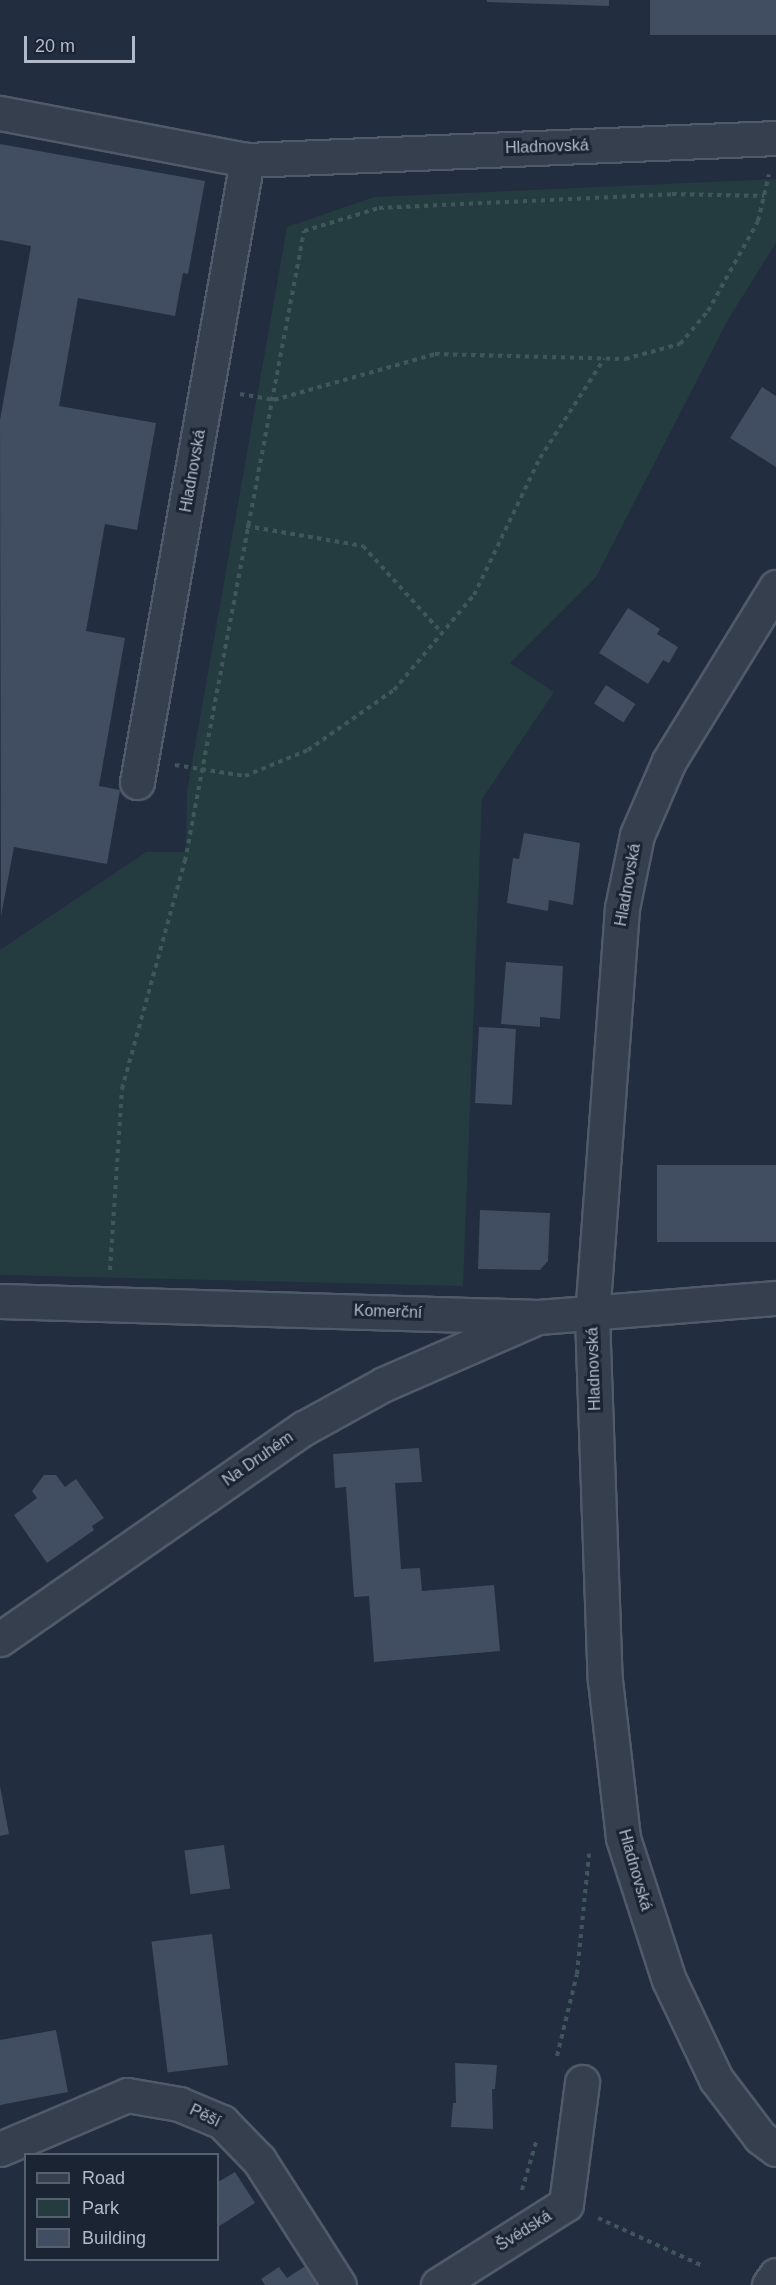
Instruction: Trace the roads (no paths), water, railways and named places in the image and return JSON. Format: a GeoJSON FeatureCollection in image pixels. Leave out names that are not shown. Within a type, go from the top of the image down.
{"type":"FeatureCollection","features":[{"type":"Feature","properties":{"kind":"street","name":"Hladnovská"},"geometry":{"type":"LineString","coordinates":[[0,113],[247,160],[773,152]]}},
{"type":"Feature","properties":{"kind":"street","name":"Hladnovská"},"geometry":{"type":"LineString","coordinates":[[139,771],[247,160]]}},
{"type":"Feature","properties":{"kind":"street","name":"Hladnovská"},"geometry":{"type":"LineString","coordinates":[[776,587],[669,761],[637,835],[622,908],[592,1316],[605,1680],[623,1838],[669,1980],[716,2079],[760,2137],[776,2149]]}},
{"type":"Feature","properties":{"kind":"street","name":"Komerční"},"geometry":{"type":"LineString","coordinates":[[0,1301],[538,1317],[592,1316],[776,1298]]}},
{"type":"Feature","properties":{"kind":"street","name":"Na Druhém"},"geometry":{"type":"LineString","coordinates":[[0,1639],[304,1428],[384,1384],[538,1317]]}},
{"type":"Feature","properties":{"kind":"street","name":"Švédská"},"geometry":{"type":"LineString","coordinates":[[438,2285],[566,2204],[582,2082]]}},
{"type":"Feature","properties":{"kind":"street","name":"Pěší"},"geometry":{"type":"LineString","coordinates":[[0,2149],[127,2095],[179,2104],[222,2122],[260,2160],[339,2285]]}},
{"type":"Feature","properties":{"kind":"street"},"geometry":{"type":"LineString","coordinates":[[769,2285],[776,2275]]}}]}
